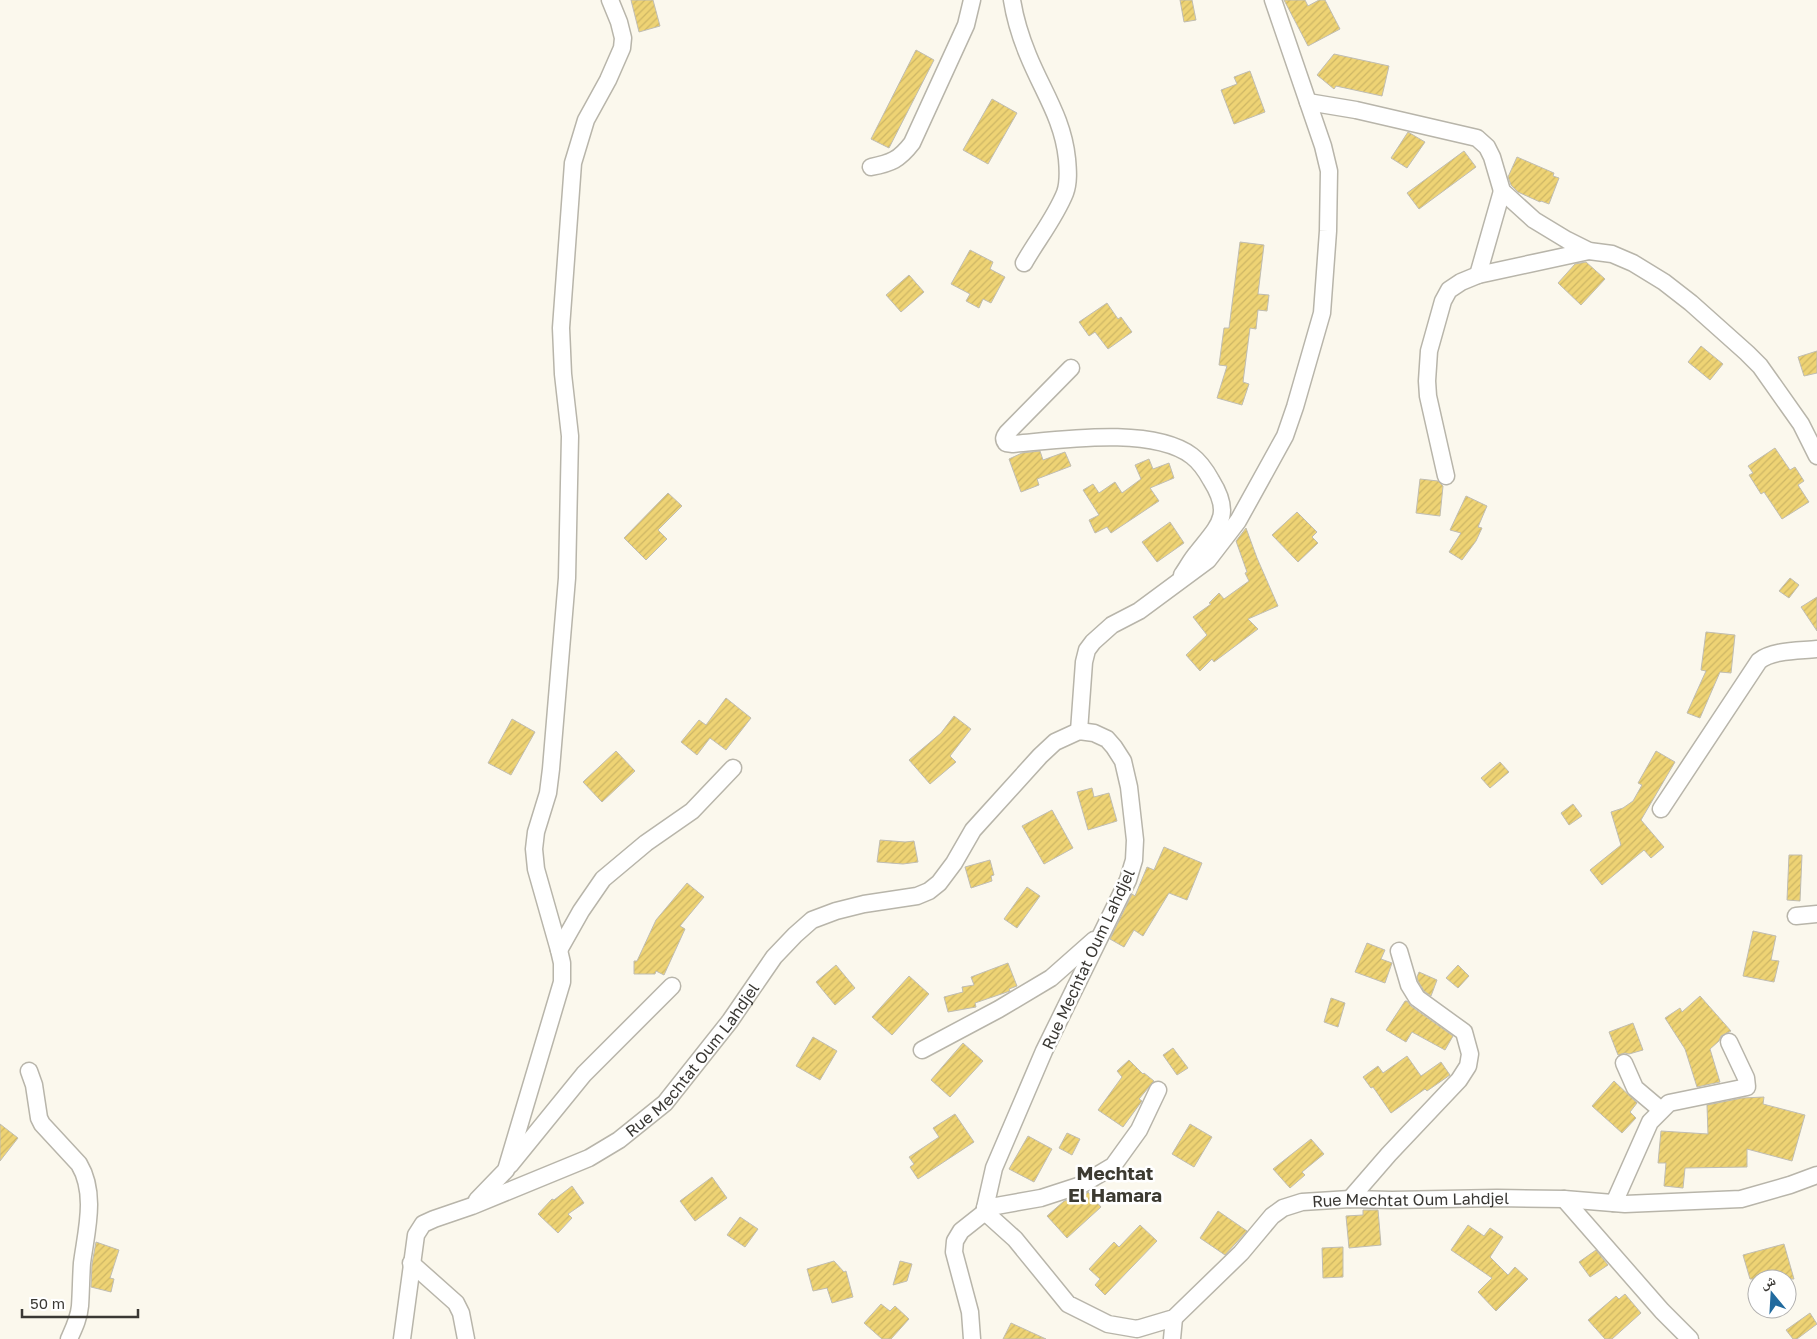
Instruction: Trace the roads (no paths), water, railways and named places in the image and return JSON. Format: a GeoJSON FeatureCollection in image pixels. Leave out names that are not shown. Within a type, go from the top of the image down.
{"type":"FeatureCollection","features":[{"type":"Feature","properties":{"kind":"street"},"geometry":{"type":"LineString","coordinates":[[506,1170],[562,982],[562,963],[536,869],[534,849],[536,832],[548,793],[551,769],[567,578],[570,436],[563,374],[561,328],[573,163],[586,120],[615,66],[622,48],[623,38],[619,22],[610,0]]}},
{"type":"Feature","properties":{"kind":"street"},"geometry":{"type":"LineString","coordinates":[[871,167],[887,164],[898,159],[912,143],[966,24],[972,0]]}},
{"type":"Feature","properties":{"kind":"street"},"geometry":{"type":"LineString","coordinates":[[1012,0],[1028,55],[1053,108],[1064,137],[1068,174],[1065,192],[1024,263]]}},
{"type":"Feature","properties":{"kind":"street"},"geometry":{"type":"LineString","coordinates":[[1079,731],[1086,650],[1112,625],[1139,610],[1208,560],[1238,521],[1284,436],[1295,407],[1322,313],[1328,231],[1328,171],[1323,146],[1273,0]]}},
{"type":"Feature","properties":{"kind":"street"},"geometry":{"type":"LineString","coordinates":[[1308,102],[1356,110],[1477,138],[1492,157],[1502,191],[1534,220],[1589,251]]}},
{"type":"Feature","properties":{"kind":"street"},"geometry":{"type":"LineString","coordinates":[[1478,276],[1502,191]]}},
{"type":"Feature","properties":{"kind":"street"},"geometry":{"type":"LineString","coordinates":[[1446,476],[1428,396],[1427,381],[1429,351],[1443,301],[1449,290],[1461,282],[1478,276],[1589,251],[1612,254],[1634,263],[1664,282],[1691,303],[1760,366],[1801,424],[1817,456]]}},
{"type":"Feature","properties":{"kind":"street"},"geometry":{"type":"LineString","coordinates":[[1071,368],[1006,432],[1004,441],[1013,444],[1070,439],[1151,440],[1167,444],[1192,456],[1206,473],[1221,499],[1221,520],[1212,536],[1196,553],[1184,572],[1167,591]]}},
{"type":"Feature","properties":{"kind":"street"},"geometry":{"type":"LineString","coordinates":[[1661,809],[1759,661],[1765,656],[1773,654],[1817,650]]}},
{"type":"Feature","properties":{"kind":"street","name":"Rue Mechtat Oum Lahdjel"},"geometry":{"type":"LineString","coordinates":[[402,1339],[416,1235],[423,1224],[589,1158],[619,1140],[665,1103],[730,1021],[774,957],[795,934],[812,920],[836,911],[864,904],[917,896],[929,891],[939,883],[954,863],[973,830],[1040,756],[1055,742],[1079,731],[1094,732],[1107,739],[1122,761],[1129,787],[1135,840],[1132,867],[1128,880],[1044,1051],[994,1168],[985,1210],[1015,1239],[1068,1304],[1108,1324],[1137,1330],[1174,1318],[1241,1253],[1272,1216],[1283,1208],[1302,1202],[1350,1199],[1564,1198],[1625,1204],[1741,1199],[1817,1175]]}},
{"type":"Feature","properties":{"kind":"street"},"geometry":{"type":"LineString","coordinates":[[559,950],[581,911],[603,879],[646,843],[692,811],[734,768]]}},
{"type":"Feature","properties":{"kind":"street"},"geometry":{"type":"LineString","coordinates":[[1796,916],[1817,914]]}},
{"type":"Feature","properties":{"kind":"street"},"geometry":{"type":"LineString","coordinates":[[922,1050],[999,1009],[1051,978],[1099,936]]}},
{"type":"Feature","properties":{"kind":"street"},"geometry":{"type":"LineString","coordinates":[[1350,1199],[1389,1154],[1459,1080],[1468,1066],[1470,1054],[1464,1032],[1417,998],[1409,985],[1399,951]]}},
{"type":"Feature","properties":{"kind":"street"},"geometry":{"type":"LineString","coordinates":[[472,1206],[506,1170],[584,1074],[672,986]]}},
{"type":"Feature","properties":{"kind":"street"},"geometry":{"type":"LineString","coordinates":[[1614,1203],[1650,1122],[1661,1110],[1669,1104],[1747,1087],[1746,1078],[1729,1042]]}},
{"type":"Feature","properties":{"kind":"street"},"geometry":{"type":"LineString","coordinates":[[1624,1062],[1635,1088],[1661,1110]]}},
{"type":"Feature","properties":{"kind":"street"},"geometry":{"type":"LineString","coordinates":[[29,1071],[34,1085],[38,1118],[48,1132],[83,1170],[88,1194],[88,1231],[82,1263],[80,1305],[69,1339]]}},
{"type":"Feature","properties":{"kind":"street"},"geometry":{"type":"LineString","coordinates":[[972,1339],[970,1312],[954,1252],[955,1241],[961,1231],[985,1210],[1042,1198],[1081,1185],[1113,1166],[1139,1130],[1158,1090]]}},
{"type":"Feature","properties":{"kind":"street"},"geometry":{"type":"LineString","coordinates":[[1564,1198],[1662,1311],[1690,1339]]}},
{"type":"Feature","properties":{"kind":"street"},"geometry":{"type":"LineString","coordinates":[[411,1263],[456,1303],[461,1313],[466,1339]]}},
{"type":"Feature","properties":{"kind":"street"},"geometry":{"type":"LineString","coordinates":[[1172,1339],[1174,1318]]}},
{"type":"Feature","properties":{"kind":"district","name":"Mechtat El Hamara"},"geometry":{"type":"Point","coordinates":[1115,1183]}}]}
